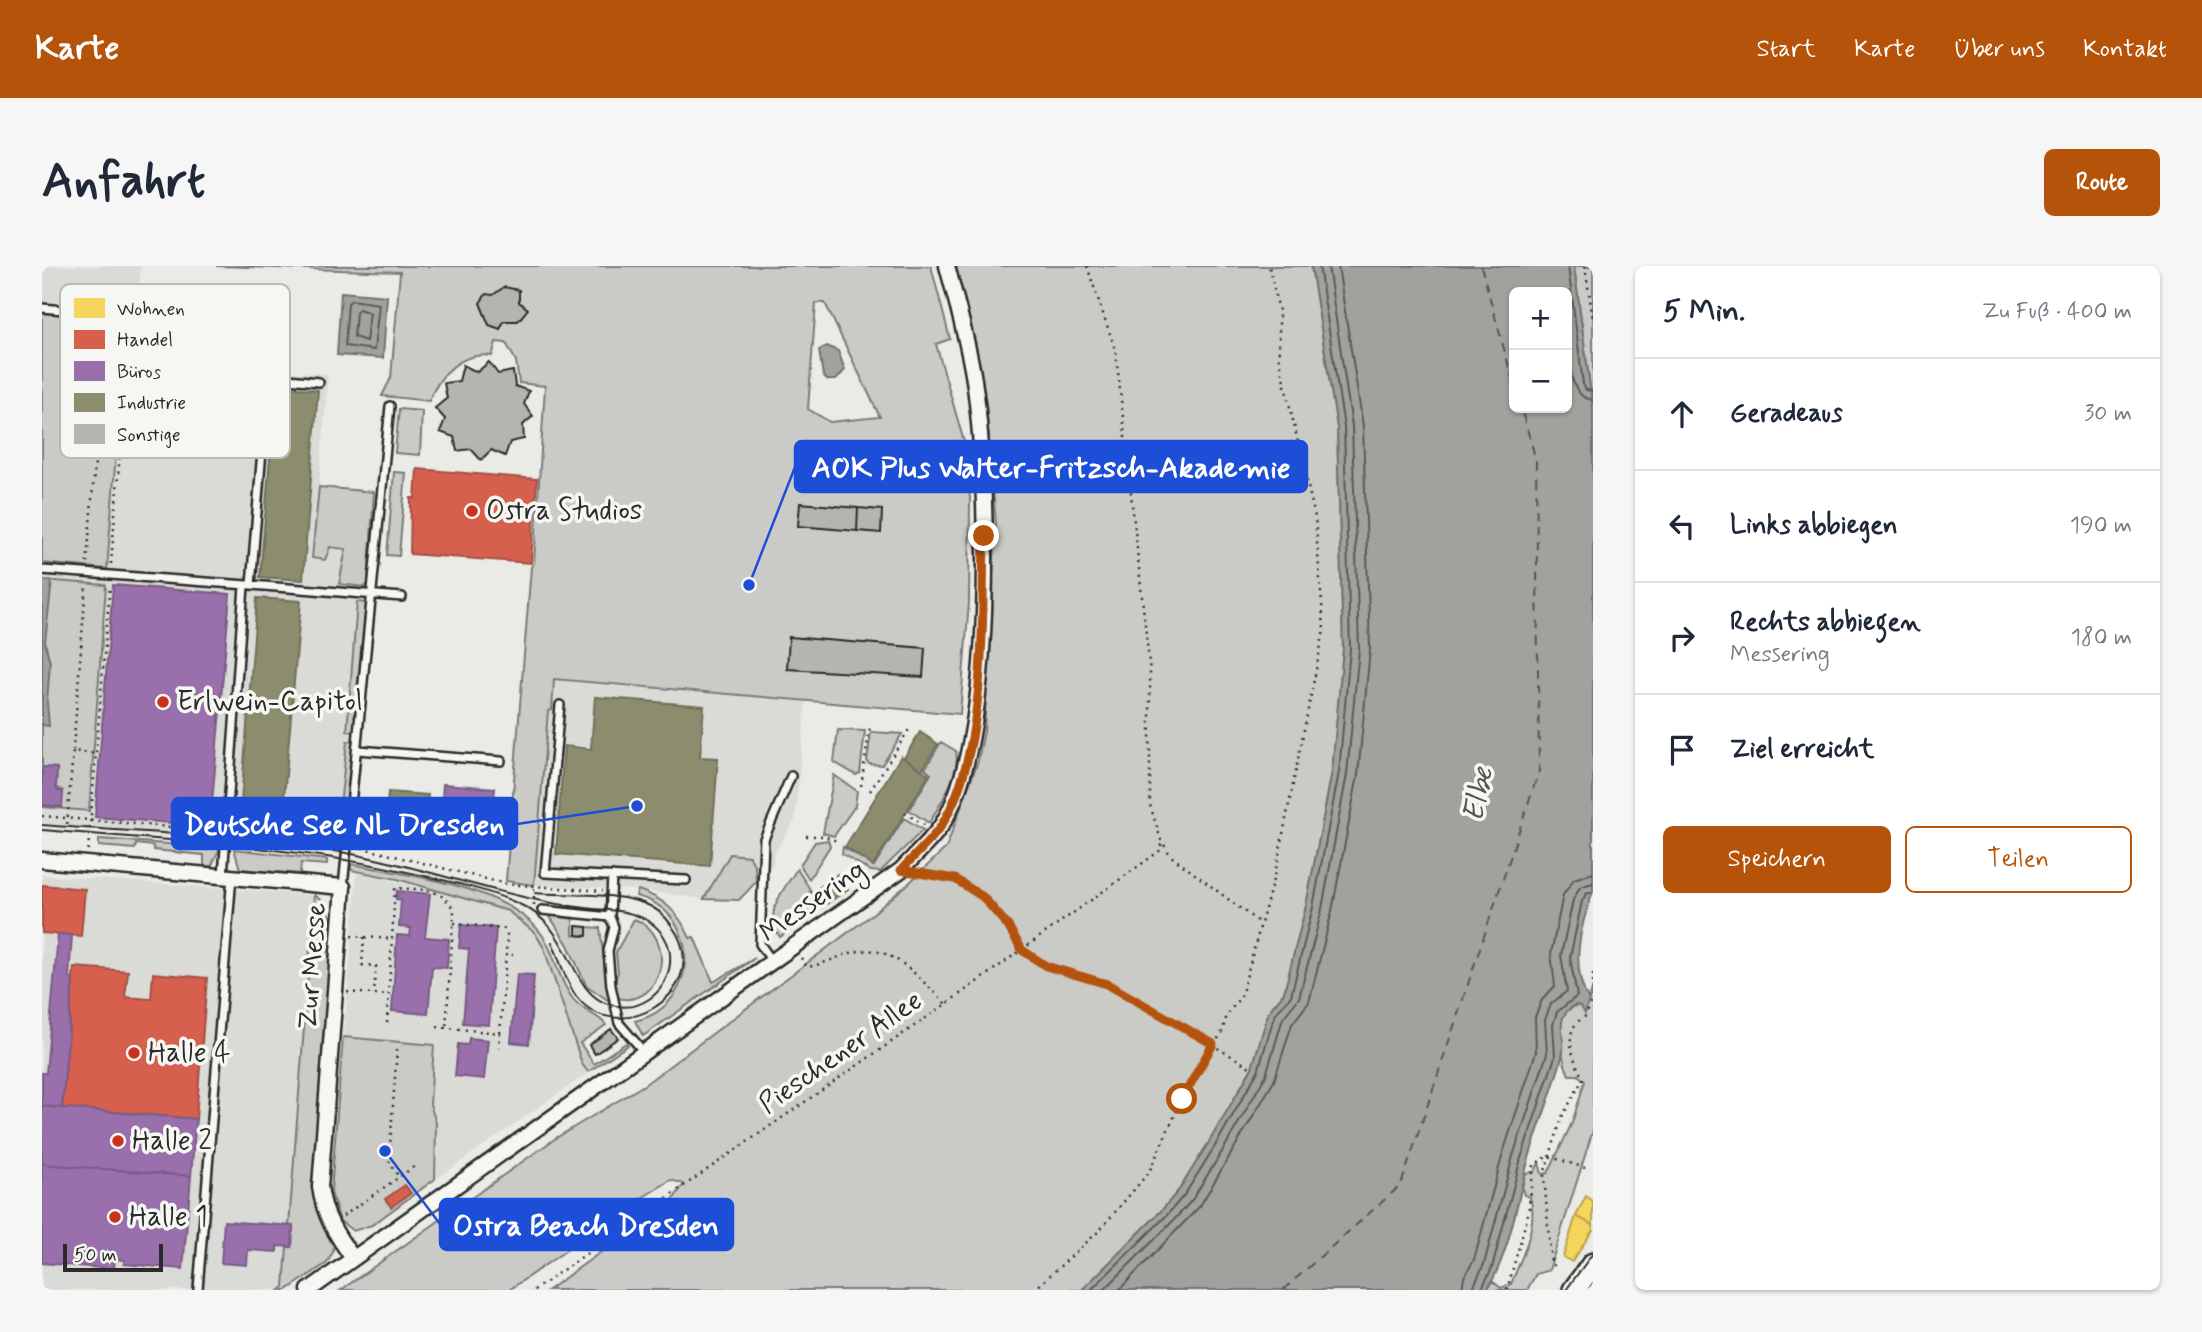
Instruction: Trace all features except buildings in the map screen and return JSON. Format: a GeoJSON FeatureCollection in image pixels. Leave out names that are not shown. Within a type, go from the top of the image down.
{"type":"FeatureCollection","features":[{"type":"Feature","properties":{"kind":"main road"},"geometry":{"type":"LineString","coordinates":[[1574,1290],[1593,1264]]}},
{"type":"Feature","properties":{"kind":"street","name":"Messering"},"geometry":{"type":"LineString","coordinates":[[309,1290],[901,870],[936,832],[964,772],[973,729],[980,652],[985,492],[974,379],[947,266]]}},
{"type":"Feature","properties":{"kind":"street","name":"Zur Messe"},"geometry":{"type":"LineString","coordinates":[[42,860],[343,887],[320,1187],[323,1208],[330,1225],[353,1258]]}},
{"type":"Feature","properties":{"kind":"lane"},"geometry":{"type":"LineString","coordinates":[[42,308],[60,310]]}},
{"type":"Feature","properties":{"kind":"lane"},"geometry":{"type":"LineString","coordinates":[[290,379],[319,382]]}},
{"type":"Feature","properties":{"kind":"lane"},"geometry":{"type":"LineString","coordinates":[[343,887],[390,406]]}},
{"type":"Feature","properties":{"kind":"lane"},"geometry":{"type":"LineString","coordinates":[[198,1289],[228,876],[226,832],[260,458]]}},
{"type":"Feature","properties":{"kind":"lane"},"geometry":{"type":"LineString","coordinates":[[42,570],[402,597]]}},
{"type":"Feature","properties":{"kind":"lane"},"geometry":{"type":"LineString","coordinates":[[560,705],[545,873],[686,880]]}},
{"type":"Feature","properties":{"kind":"lane"},"geometry":{"type":"LineString","coordinates":[[358,750],[501,761]]}},
{"type":"Feature","properties":{"kind":"lane"},"geometry":{"type":"LineString","coordinates":[[772,961],[760,944],[764,839],[791,776]]}},
{"type":"Feature","properties":{"kind":"lane"},"geometry":{"type":"LineString","coordinates":[[612,876],[610,917],[614,927],[608,951],[611,986],[618,1019],[644,1052]]}},
{"type":"Feature","properties":{"kind":"lane"},"geometry":{"type":"LineString","coordinates":[[542,911],[610,917]]}},
{"type":"Feature","properties":{"kind":"path"},"geometry":{"type":"LineString","coordinates":[[1087,266],[1116,352],[1150,672],[1150,805],[1161,840],[1171,856],[1261,924]]}},
{"type":"Feature","properties":{"kind":"path"},"geometry":{"type":"LineString","coordinates":[[1034,1290],[1099,1231],[1149,1172],[1182,1099],[1222,1032],[1227,1015],[1241,996],[1293,794],[1324,630],[1315,517],[1279,359],[1279,311],[1269,266]]}},
{"type":"Feature","properties":{"kind":"path"},"geometry":{"type":"LineString","coordinates":[[1593,268],[1587,266],[1593,320]]}},
{"type":"Feature","properties":{"kind":"path"},"geometry":{"type":"LineString","coordinates":[[67,824],[95,458]]}},
{"type":"Feature","properties":{"kind":"path"},"geometry":{"type":"LineString","coordinates":[[87,864],[120,458]]}},
{"type":"Feature","properties":{"kind":"path"},"geometry":{"type":"LineString","coordinates":[[861,786],[870,726]]}},
{"type":"Feature","properties":{"kind":"path"},"geometry":{"type":"LineString","coordinates":[[870,791],[909,729]]}},
{"type":"Feature","properties":{"kind":"path"},"geometry":{"type":"LineString","coordinates":[[73,751],[96,754]]}},
{"type":"Feature","properties":{"kind":"path"},"geometry":{"type":"LineString","coordinates":[[905,813],[936,832]]}},
{"type":"Feature","properties":{"kind":"path"},"geometry":{"type":"LineString","coordinates":[[42,816],[315,841],[349,840],[506,884],[535,889],[611,891]]}},
{"type":"Feature","properties":{"kind":"path"},"geometry":{"type":"LineString","coordinates":[[315,841],[316,833],[323,832]]}},
{"type":"Feature","properties":{"kind":"path"},"geometry":{"type":"LineString","coordinates":[[806,836],[824,836],[839,842]]}},
{"type":"Feature","properties":{"kind":"path","name":"Pieschener Allee"},"geometry":{"type":"LineString","coordinates":[[534,1290],[1045,934],[1161,850],[1161,840]]}},
{"type":"Feature","properties":{"kind":"path"},"geometry":{"type":"LineString","coordinates":[[901,870],[955,879],[983,897],[1008,926],[1022,950],[1046,966],[1107,984],[1252,1068]]}},
{"type":"Feature","properties":{"kind":"path"},"geometry":{"type":"LineString","coordinates":[[387,1023],[395,888],[438,892],[450,903],[454,923],[446,1028]]}},
{"type":"Feature","properties":{"kind":"path"},"geometry":{"type":"LineString","coordinates":[[535,889],[534,906],[542,911]]}},
{"type":"Feature","properties":{"kind":"path"},"geometry":{"type":"LineString","coordinates":[[454,923],[504,929],[508,934],[499,1048]]}},
{"type":"Feature","properties":{"kind":"path"},"geometry":{"type":"LineString","coordinates":[[340,935],[393,939]]}},
{"type":"Feature","properties":{"kind":"path"},"geometry":{"type":"LineString","coordinates":[[365,937],[362,965],[376,966],[374,994]]}},
{"type":"Feature","properties":{"kind":"path"},"geometry":{"type":"LineString","coordinates":[[794,945],[807,967],[827,964],[859,951],[874,951],[898,959],[946,1004]]}},
{"type":"Feature","properties":{"kind":"path"},"geometry":{"type":"LineString","coordinates":[[506,955],[513,955]]}},
{"type":"Feature","properties":{"kind":"path"},"geometry":{"type":"LineString","coordinates":[[1554,1266],[1551,1264],[1544,1174],[1562,1117],[1583,1079],[1570,1039],[1576,1020],[1586,1016],[1593,996],[1593,970]]}},
{"type":"Feature","properties":{"kind":"path"},"geometry":{"type":"LineString","coordinates":[[336,991],[389,995]]}},
{"type":"Feature","properties":{"kind":"path"},"geometry":{"type":"LineString","coordinates":[[437,1027],[500,1033]]}},
{"type":"Feature","properties":{"kind":"path"},"geometry":{"type":"LineString","coordinates":[[397,1049],[389,1161],[399,1177]]}},
{"type":"Feature","properties":{"kind":"path"},"geometry":{"type":"LineString","coordinates":[[1548,1156],[1585,1168]]}},
{"type":"Feature","properties":{"kind":"path"},"geometry":{"type":"LineString","coordinates":[[1507,1290],[1528,1214],[1534,1165],[1548,1156]]}},
{"type":"Feature","properties":{"kind":"path"},"geometry":{"type":"LineString","coordinates":[[330,1225],[415,1166]]}},
{"type":"Feature","properties":{"kind":"shaded area"},"geometry":{"type":"Polygon","coordinates":[[[42,266],[141,266],[139,284],[60,284],[60,458],[290,458],[290,372],[328,374],[319,487],[374,492],[341,854],[42,823],[42,266]]]}},
{"type":"Feature","properties":{"kind":"shaded area"},"geometry":{"type":"Polygon","coordinates":[[[216,266],[931,266],[950,339],[936,344],[966,449],[970,499],[969,602],[960,714],[554,679],[552,710],[548,711],[534,885],[506,881],[531,567],[534,563],[545,386],[519,383],[516,361],[506,343],[496,342],[492,356],[470,357],[445,374],[429,401],[382,396],[391,378],[400,272],[216,266]],[[816,303],[808,409],[830,422],[880,417],[825,303],[816,303]]]}},
{"type":"Feature","properties":{"kind":"shaded area"},"geometry":{"type":"Polygon","coordinates":[[[955,266],[1311,266],[1337,427],[1343,649],[1332,772],[1306,906],[1284,993],[1269,1011],[1252,1068],[1209,1142],[1179,1190],[1162,1210],[1082,1290],[548,1290],[672,1201],[684,1184],[671,1180],[509,1290],[341,1290],[556,1138],[644,1085],[870,916],[946,848],[978,761],[984,731],[996,524],[986,405],[955,266]]]}},
{"type":"Feature","properties":{"kind":"shaded area"},"geometry":{"type":"Polygon","coordinates":[[[1574,266],[1593,266],[1593,410],[1574,266]]]}},
{"type":"Feature","properties":{"kind":"shaded area"},"geometry":{"type":"Polygon","coordinates":[[[42,313],[60,314],[60,458],[116,458],[107,569],[42,563],[42,313]]]}},
{"type":"Feature","properties":{"kind":"shaded area"},"geometry":{"type":"Polygon","coordinates":[[[399,409],[422,411],[420,455],[395,453],[399,409]]]}},
{"type":"Feature","properties":{"kind":"shaded area"},"geometry":{"type":"Polygon","coordinates":[[[394,472],[406,473],[399,556],[387,555],[394,472]]]}},
{"type":"Feature","properties":{"kind":"shaded area"},"geometry":{"type":"Polygon","coordinates":[[[319,487],[374,492],[368,584],[365,587],[339,584],[346,549],[330,547],[325,560],[312,558],[319,487]]]}},
{"type":"Feature","properties":{"kind":"shaded area"},"geometry":{"type":"Polygon","coordinates":[[[42,580],[106,585],[89,811],[42,807],[61,807],[63,791],[56,787],[57,768],[42,767],[42,580]]]}},
{"type":"Feature","properties":{"kind":"shaded area"},"geometry":{"type":"Polygon","coordinates":[[[357,602],[366,603],[356,732],[347,731],[357,602]]]}},
{"type":"Feature","properties":{"kind":"shaded area"},"geometry":{"type":"Polygon","coordinates":[[[554,679],[806,702],[795,820],[774,853],[772,867],[755,866],[749,856],[730,854],[704,899],[638,890],[534,885],[548,710],[552,710],[554,679]]]}},
{"type":"Feature","properties":{"kind":"shaded area"},"geometry":{"type":"Polygon","coordinates":[[[838,730],[865,731],[860,773],[856,775],[834,762],[838,730]]]}},
{"type":"Feature","properties":{"kind":"shaded area"},"geometry":{"type":"Polygon","coordinates":[[[871,732],[902,734],[882,765],[869,764],[867,761],[871,732]]]}},
{"type":"Feature","properties":{"kind":"shaded area"},"geometry":{"type":"Polygon","coordinates":[[[347,741],[355,741],[349,806],[340,806],[347,741]]]}},
{"type":"Feature","properties":{"kind":"shaded area"},"geometry":{"type":"Polygon","coordinates":[[[941,742],[956,751],[957,760],[953,779],[929,823],[909,810],[931,774],[925,769],[941,742]]]}},
{"type":"Feature","properties":{"kind":"shaded area"},"geometry":{"type":"Polygon","coordinates":[[[834,775],[857,791],[855,806],[834,836],[823,833],[834,775]]]}},
{"type":"Feature","properties":{"kind":"shaded area"},"geometry":{"type":"Polygon","coordinates":[[[904,818],[923,830],[880,872],[871,871],[842,854],[843,847],[874,866],[904,818]]]}},
{"type":"Feature","properties":{"kind":"shaded area"},"geometry":{"type":"Polygon","coordinates":[[[99,839],[220,848],[211,867],[204,866],[204,855],[154,850],[153,846],[136,844],[135,849],[99,846],[99,839]]]}},
{"type":"Feature","properties":{"kind":"shaded area"},"geometry":{"type":"Polygon","coordinates":[[[828,840],[830,846],[809,879],[800,865],[815,842],[828,840]]]}},
{"type":"Feature","properties":{"kind":"shaded area"},"geometry":{"type":"Polygon","coordinates":[[[234,849],[327,860],[327,865],[301,863],[300,874],[240,869],[234,849]]]}},
{"type":"Feature","properties":{"kind":"shaded area"},"geometry":{"type":"Polygon","coordinates":[[[730,854],[749,856],[755,866],[756,882],[739,900],[704,899],[730,854]]]}},
{"type":"Feature","properties":{"kind":"shaded area"},"geometry":{"type":"Polygon","coordinates":[[[351,864],[456,885],[507,905],[527,919],[543,936],[573,999],[606,1025],[580,1043],[594,1064],[626,1043],[628,1045],[588,1072],[582,1064],[544,948],[535,933],[508,911],[397,879],[351,870],[351,864]]]}},
{"type":"Feature","properties":{"kind":"shaded area"},"geometry":{"type":"Polygon","coordinates":[[[797,869],[811,891],[808,894],[815,904],[807,909],[811,915],[780,937],[773,919],[776,902],[797,869]]]}},
{"type":"Feature","properties":{"kind":"shaded area"},"geometry":{"type":"Polygon","coordinates":[[[357,872],[493,905],[519,918],[535,933],[544,948],[582,1064],[589,1072],[363,1230],[353,1231],[340,1221],[331,1192],[357,872]]]}},
{"type":"Feature","properties":{"kind":"shaded area"},"geometry":{"type":"Polygon","coordinates":[[[42,875],[314,895],[289,1226],[293,1226],[292,1247],[287,1248],[284,1287],[280,1290],[42,1290],[42,875]]]}},
{"type":"Feature","properties":{"kind":"shaded area"},"geometry":{"type":"Polygon","coordinates":[[[638,890],[656,897],[676,914],[690,938],[694,937],[713,982],[755,958],[643,1036],[635,1021],[657,1012],[672,997],[682,979],[685,959],[683,939],[673,920],[658,905],[636,896],[638,890]]]}},
{"type":"Feature","properties":{"kind":"shaded area"},"geometry":{"type":"Polygon","coordinates":[[[314,895],[326,904],[333,932],[314,1191],[317,1212],[334,1244],[327,1263],[287,1290],[280,1290],[284,1287],[287,1247],[292,1247],[293,1227],[289,1226],[314,895]]]}},
{"type":"Feature","properties":{"kind":"shaded area"},"geometry":{"type":"Polygon","coordinates":[[[549,915],[573,919],[573,935],[586,936],[587,927],[600,928],[609,1001],[586,985],[568,945],[549,915]]]}},
{"type":"Feature","properties":{"kind":"shaded area"},"geometry":{"type":"Polygon","coordinates":[[[634,919],[648,927],[657,939],[661,953],[660,968],[655,982],[646,992],[633,998],[617,998],[614,984],[618,972],[616,952],[634,919]]]}},
{"type":"Feature","properties":{"kind":"shaded area"},"geometry":{"type":"Polygon","coordinates":[[[1593,987],[1593,1130],[1549,1270],[1536,1274],[1527,1290],[1487,1290],[1492,1281],[1501,1288],[1511,1284],[1528,1241],[1532,1207],[1530,1197],[1524,1195],[1522,1188],[1525,1174],[1535,1171],[1539,1163],[1542,1174],[1548,1173],[1572,1123],[1585,1081],[1578,1075],[1569,1075],[1561,1046],[1561,1023],[1564,1014],[1571,1008],[1580,1006],[1585,1011],[1593,987]]]}},
{"type":"Feature","properties":{"kind":"shaded area"},"geometry":{"type":"Polygon","coordinates":[[[343,1037],[434,1045],[430,1104],[436,1123],[435,1179],[372,1225],[353,1231],[340,1221],[331,1192],[343,1037]]]}},
{"type":"Feature","properties":{"kind":"water","name":"Elbe"},"geometry":{"type":"Polygon","coordinates":[[[1311,266],[1574,266],[1593,410],[1593,891],[1584,917],[1578,960],[1583,987],[1589,1000],[1585,1013],[1580,1006],[1575,1005],[1564,1016],[1562,1057],[1495,1275],[1487,1290],[1082,1290],[1179,1190],[1252,1068],[1269,1011],[1284,993],[1306,906],[1332,772],[1343,649],[1337,427],[1311,266]]]}},
{"type":"Feature","properties":{"kind":"water"},"geometry":{"type":"Polygon","coordinates":[[[341,292],[387,296],[383,358],[337,355],[341,292]]]}},
{"type":"Feature","properties":{"kind":"water"},"geometry":{"type":"Polygon","coordinates":[[[827,346],[838,351],[845,370],[836,380],[827,380],[823,376],[819,350],[827,346]]]}},
{"type":"Feature","properties":{"kind":"water"},"geometry":{"type":"Polygon","coordinates":[[[42,580],[52,581],[45,642],[50,663],[47,702],[49,726],[42,725],[42,580]]]}},
{"type":"Feature","properties":{"kind":"ferry route"},"geometry":{"type":"LineString","coordinates":[[1481,266],[1509,367]]}},
{"type":"Feature","properties":{"kind":"ferry route"},"geometry":{"type":"LineString","coordinates":[[1283,1290],[1401,1185],[1539,771],[1536,460],[1522,413]]}},
{"type":"Feature","properties":{"kind":"tram line"},"geometry":{"type":"LineString","coordinates":[[42,825],[236,839],[314,848],[384,861],[544,901],[639,917],[659,930],[669,948],[670,967],[662,985],[649,999],[630,1006],[608,1004],[595,997],[585,986],[560,942],[537,914],[519,904],[483,891],[373,865],[279,850],[42,830]]}},
{"type":"Feature","properties":{"kind":"tram line"},"geometry":{"type":"LineString","coordinates":[[535,893],[611,896],[652,907],[672,926],[684,956],[680,977],[670,994],[654,1008],[634,1016],[614,1018],[593,1011],[576,996],[552,942]]}},
{"type":"Feature","properties":{"kind":"tram line"},"geometry":{"type":"LineString","coordinates":[[1566,1290],[1593,1253]]}},
{"type":"Feature","properties":{"kind":"place","name":"Ostra Studios"},"geometry":{"type":"Point","coordinates":[472,511]}},
{"type":"Feature","properties":{"kind":"place","name":"AOK Plus Walter-Fritzsch-Akademie"},"geometry":{"type":"Point","coordinates":[749,585]}},
{"type":"Feature","properties":{"kind":"place","name":"Erlwein-Capitol"},"geometry":{"type":"Point","coordinates":[163,702]}},
{"type":"Feature","properties":{"kind":"place","name":"Deutsche See NL Dresden"},"geometry":{"type":"Point","coordinates":[637,806]}},
{"type":"Feature","properties":{"kind":"place","name":"Halle 4"},"geometry":{"type":"Point","coordinates":[134,1053]}},
{"type":"Feature","properties":{"kind":"place","name":"Halle 2"},"geometry":{"type":"Point","coordinates":[118,1141]}},
{"type":"Feature","properties":{"kind":"place","name":"Ostra Beach Dresden"},"geometry":{"type":"Point","coordinates":[385,1151]}},
{"type":"Feature","properties":{"kind":"place","name":"Halle 1"},"geometry":{"type":"Point","coordinates":[115,1217]}},
{"type":"Feature","properties":{"kind":"route"},"geometry":{"type":"LineString","coordinates":[[984,536],[980,652],[973,729],[964,772],[941,826],[901,870],[955,879],[983,897],[1008,926],[1022,950],[1046,966],[1078,973],[1107,984],[1213,1044],[1182,1099]]}}]}
